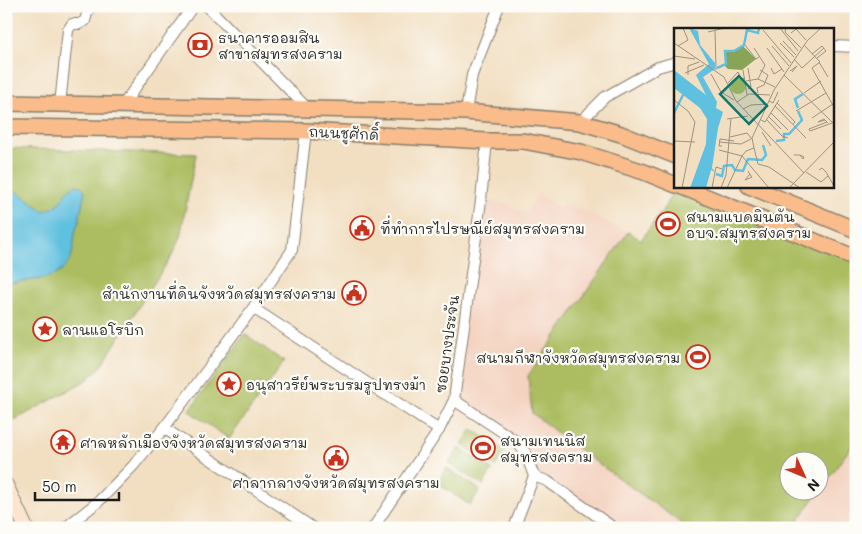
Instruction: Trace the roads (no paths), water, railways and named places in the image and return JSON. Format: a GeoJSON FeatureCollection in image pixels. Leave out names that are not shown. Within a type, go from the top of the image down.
{"type":"FeatureCollection","features":[{"type":"Feature","properties":{"kind":"main road","name":"ถนนชูศักดิ์"},"geometry":{"type":"LineString","coordinates":[[6,103],[466,112],[580,122],[621,134],[674,155]]}},
{"type":"Feature","properties":{"kind":"main road","name":"ถนนชูศักดิ์"},"geometry":{"type":"LineString","coordinates":[[6,127],[306,131],[523,142],[581,152],[644,172],[674,184]]}},
{"type":"Feature","properties":{"kind":"main road"},"geometry":{"type":"LineString","coordinates":[[685,188],[856,258]]}},
{"type":"Feature","properties":{"kind":"main road"},"geometry":{"type":"LineString","coordinates":[[755,188],[856,230]]}},
{"type":"Feature","properties":{"kind":"main road"},"geometry":{"type":"LineString","coordinates":[[6,485],[26,528]]}},
{"type":"Feature","properties":{"kind":"street"},"geometry":{"type":"LineString","coordinates":[[60,104],[68,30],[72,24],[80,24],[85,21],[89,6]]}},
{"type":"Feature","properties":{"kind":"street"},"geometry":{"type":"LineString","coordinates":[[123,105],[194,6]]}},
{"type":"Feature","properties":{"kind":"street"},"geometry":{"type":"LineString","coordinates":[[207,6],[308,109]]}},
{"type":"Feature","properties":{"kind":"street"},"geometry":{"type":"LineString","coordinates":[[466,112],[472,74],[499,6]]}},
{"type":"Feature","properties":{"kind":"street"},"geometry":{"type":"LineString","coordinates":[[834,46],[856,47]]}},
{"type":"Feature","properties":{"kind":"street"},"geometry":{"type":"LineString","coordinates":[[580,122],[605,97],[658,67],[674,63]]}},
{"type":"Feature","properties":{"kind":"street"},"geometry":{"type":"LineString","coordinates":[[65,528],[100,501],[133,466],[164,428],[253,308],[294,248],[306,131]]}},
{"type":"Feature","properties":{"kind":"street","name":"ซอยบางประจัน"},"geometry":{"type":"LineString","coordinates":[[373,528],[439,430],[454,400],[480,210],[487,141]]}},
{"type":"Feature","properties":{"kind":"street"},"geometry":{"type":"LineString","coordinates":[[253,308],[439,430]]}},
{"type":"Feature","properties":{"kind":"street"},"geometry":{"type":"LineString","coordinates":[[454,400],[516,441],[525,452],[534,476],[514,528]]}},
{"type":"Feature","properties":{"kind":"street"},"geometry":{"type":"LineString","coordinates":[[164,428],[313,528]]}},
{"type":"Feature","properties":{"kind":"street"},"geometry":{"type":"LineString","coordinates":[[534,476],[547,481],[614,528]]}},
{"type":"Feature","properties":{"kind":"water"},"geometry":{"type":"Polygon","coordinates":[[[76,185],[81,186],[85,190],[73,250],[64,269],[47,278],[6,284],[6,188],[19,193],[44,211],[56,206],[67,192],[76,185]]]}},
{"type":"Feature","properties":{"kind":"place","name":"ธนาคารออมสิน สาขาสมุทรสงคราม"},"geometry":{"type":"Point","coordinates":[200,45]}},
{"type":"Feature","properties":{"kind":"place","name":"สนามแบดมินตัน อบจ.สมุทรสงคราม"},"geometry":{"type":"Point","coordinates":[668,224]}},
{"type":"Feature","properties":{"kind":"place","name":"ที่ทำการไปรษณีย์สมุทรสงคราม"},"geometry":{"type":"Point","coordinates":[362,228]}},
{"type":"Feature","properties":{"kind":"place","name":"สำนักงานที่ดินจังหวัดสมุทรสงคราม"},"geometry":{"type":"Point","coordinates":[354,293]}},
{"type":"Feature","properties":{"kind":"place","name":"ลานแอโรบิก"},"geometry":{"type":"Point","coordinates":[45,329]}},
{"type":"Feature","properties":{"kind":"place","name":"สนามกีฬาจังหวัดสมุทรสงคราม"},"geometry":{"type":"Point","coordinates":[698,357]}},
{"type":"Feature","properties":{"kind":"place","name":"อนุสาวรีย์พระบรมรูปทรงม้า"},"geometry":{"type":"Point","coordinates":[229,384]}},
{"type":"Feature","properties":{"kind":"place","name":"ศาลหลักเมืองจังหวัดสมุทรสงคราม"},"geometry":{"type":"Point","coordinates":[63,442]}},
{"type":"Feature","properties":{"kind":"place","name":"สนามเทนนิส สมุทรสงคราม"},"geometry":{"type":"Point","coordinates":[483,448]}},
{"type":"Feature","properties":{"kind":"place","name":"ศาลากลางจังหวัดสมุทรสงคราม"},"geometry":{"type":"Point","coordinates":[336,458]}}]}
